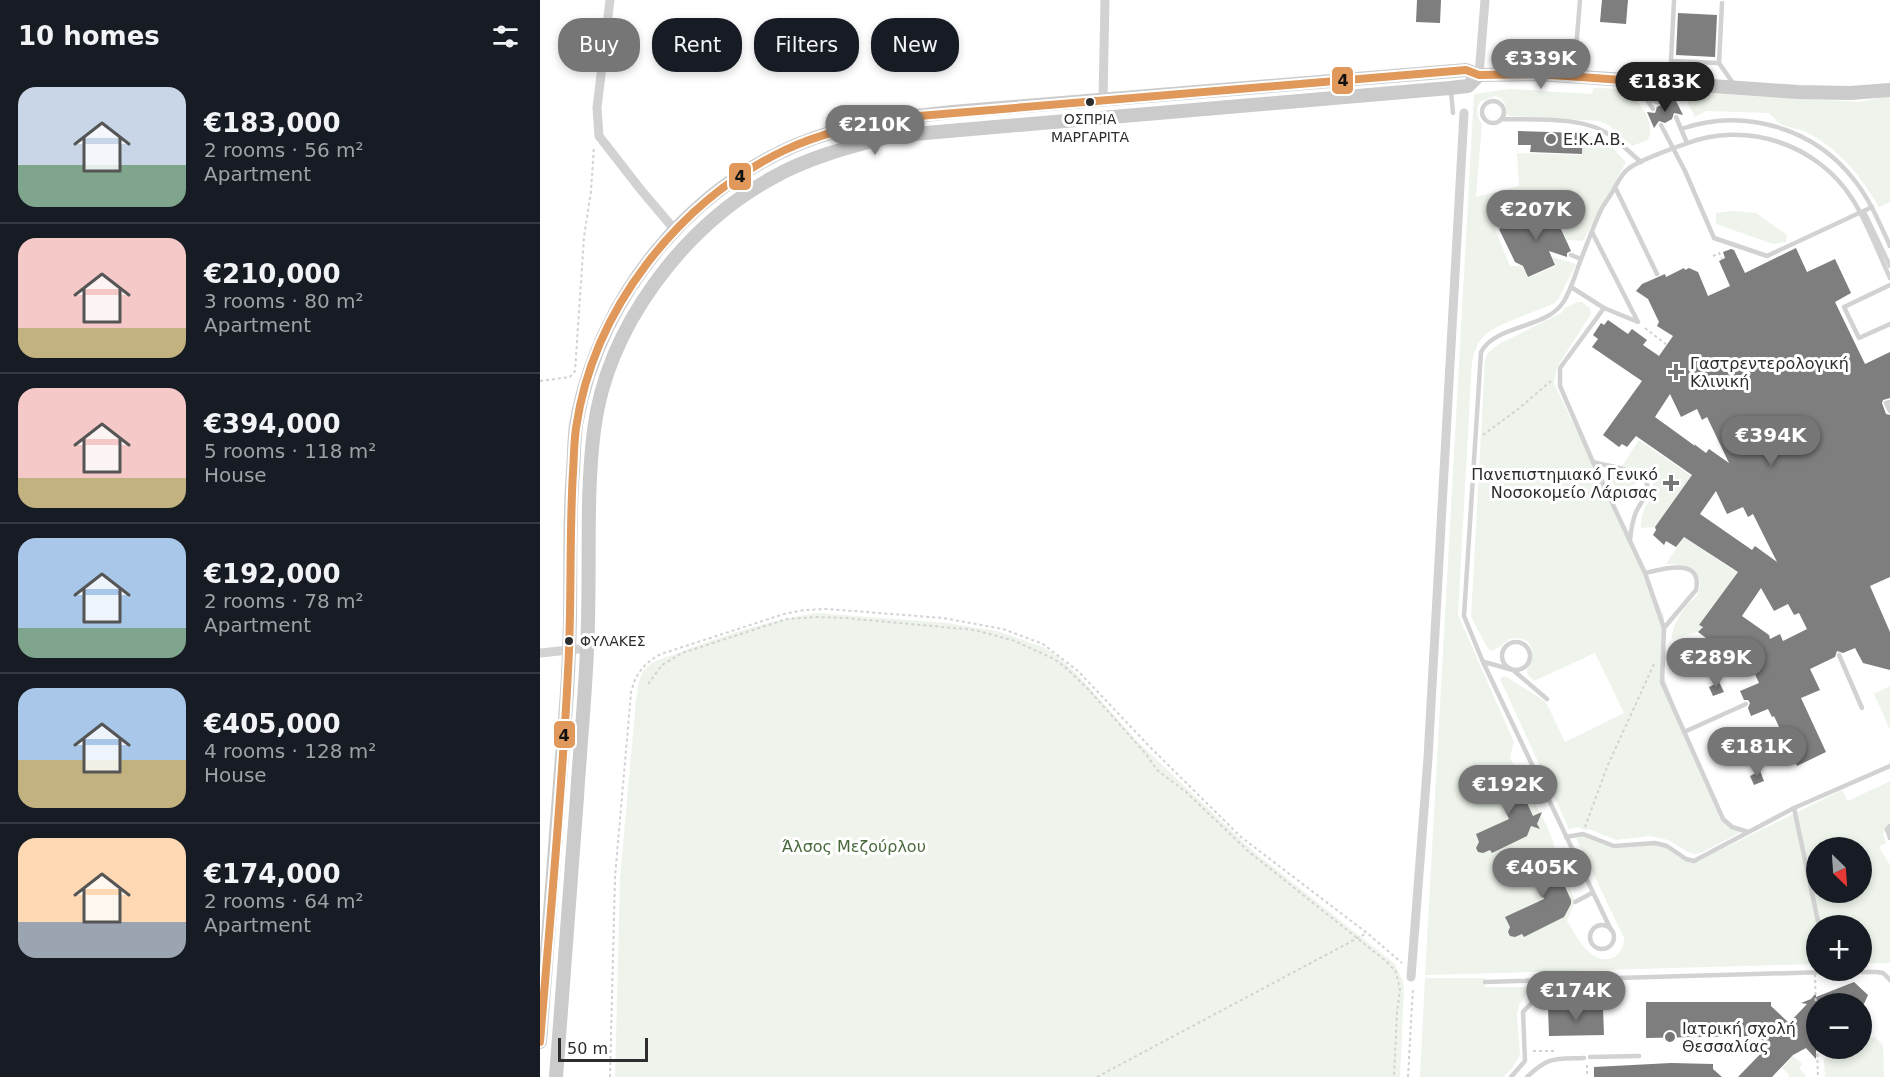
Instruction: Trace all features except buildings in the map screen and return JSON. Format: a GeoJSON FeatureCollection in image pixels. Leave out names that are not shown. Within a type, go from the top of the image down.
{"type":"FeatureCollection","features":[{"type":"Feature","properties":{"kind":"street"},"geometry":{"type":"LineString","coordinates":[[610,0],[597,108],[599,136],[640,190],[674,229]]}},
{"type":"Feature","properties":{"kind":"street"},"geometry":{"type":"LineString","coordinates":[[1103,99],[1105,0]]}},
{"type":"Feature","properties":{"kind":"street"},"geometry":{"type":"LineString","coordinates":[[556,1077],[588,648],[589,504],[594,428],[612,362],[623,336],[670,262],[707,224],[751,190],[773,177],[819,156],[891,136],[1468,86],[1479,75],[1485,0]]}},
{"type":"Feature","properties":{"kind":"street"},"geometry":{"type":"LineString","coordinates":[[540,1042],[569,650],[570,503],[576,428],[583,396],[608,327],[638,274],[674,229],[739,176],[788,150],[831,132],[886,119],[1466,70],[1479,75],[1539,74],[1629,81],[1665,88],[1736,87],[1850,93],[1890,90]]}},
{"type":"Feature","properties":{"kind":"street"},"geometry":{"type":"LineString","coordinates":[[1411,977],[1428,747],[1464,113]]}},
{"type":"Feature","properties":{"kind":"street"},"geometry":{"type":"LineString","coordinates":[[540,653],[588,648]]}},
{"type":"Feature","properties":{"kind":"lane"},"geometry":{"type":"LineString","coordinates":[[1574,77],[1580,0]]}},
{"type":"Feature","properties":{"kind":"lane"},"geometry":{"type":"LineString","coordinates":[[1674,1],[1671,61],[1719,63]]}},
{"type":"Feature","properties":{"kind":"lane"},"geometry":{"type":"LineString","coordinates":[[1722,3],[1719,63],[1736,87]]}},
{"type":"Feature","properties":{"kind":"lane"},"geometry":{"type":"LineString","coordinates":[[1629,81],[1639,87],[1653,109]]}},
{"type":"Feature","properties":{"kind":"lane"},"geometry":{"type":"LineString","coordinates":[[1450,88],[1453,113]]}},
{"type":"Feature","properties":{"kind":"lane"},"geometry":{"type":"LineString","coordinates":[[1647,99],[1658,102],[1663,98],[1665,88]]}},
{"type":"Feature","properties":{"kind":"lane"},"geometry":{"type":"LineString","coordinates":[[1665,88],[1669,101]]}},
{"type":"Feature","properties":{"kind":"lane"},"geometry":{"type":"LineString","coordinates":[[1501,119],[1504,112],[1499,103],[1492,101],[1486,104],[1482,113],[1486,119],[1495,122],[1501,119],[1591,126],[1607,133],[1641,162]]}},
{"type":"Feature","properties":{"kind":"lane"},"geometry":{"type":"LineString","coordinates":[[1676,117],[1687,143]]}},
{"type":"Feature","properties":{"kind":"lane"},"geometry":{"type":"LineString","coordinates":[[1681,129],[1702,123],[1735,120],[1783,129],[1812,142],[1835,159],[1856,181],[1872,207],[1890,246]]}},
{"type":"Feature","properties":{"kind":"lane"},"geometry":{"type":"LineString","coordinates":[[1661,125],[1674,148],[1714,238],[1767,256],[1872,207]]}},
{"type":"Feature","properties":{"kind":"lane"},"geometry":{"type":"LineString","coordinates":[[1611,930],[1602,926],[1595,928],[1590,938],[1593,945],[1600,949],[1610,945],[1614,938],[1611,930],[1466,625],[1463,607],[1480,358],[1483,347],[1492,339],[1558,309],[1571,287],[1602,209],[1619,178],[1628,168],[1674,148],[1705,138],[1735,135],[1766,138],[1794,148],[1821,164],[1852,198],[1890,266]]}},
{"type":"Feature","properties":{"kind":"lane"},"geometry":{"type":"LineString","coordinates":[[1615,187],[1657,274]]}},
{"type":"Feature","properties":{"kind":"lane"},"geometry":{"type":"LineString","coordinates":[[1862,213],[1890,278]]}},
{"type":"Feature","properties":{"kind":"lane"},"geometry":{"type":"LineString","coordinates":[[1592,232],[1638,322]]}},
{"type":"Feature","properties":{"kind":"lane"},"geometry":{"type":"LineString","coordinates":[[1570,255],[1581,259]]}},
{"type":"Feature","properties":{"kind":"lane"},"geometry":{"type":"LineString","coordinates":[[1890,285],[1844,307],[1859,338],[1890,324]]}},
{"type":"Feature","properties":{"kind":"lane"},"geometry":{"type":"LineString","coordinates":[[1571,287],[1604,308],[1638,322]]}},
{"type":"Feature","properties":{"kind":"lane"},"geometry":{"type":"LineString","coordinates":[[1604,308],[1560,368],[1560,386],[1630,543],[1646,573],[1664,628],[1662,682],[1723,819],[1732,826],[1748,832]]}},
{"type":"Feature","properties":{"kind":"lane"},"geometry":{"type":"LineString","coordinates":[[1890,402],[1886,404],[1890,411]]}},
{"type":"Feature","properties":{"kind":"lane"},"geometry":{"type":"LineString","coordinates":[[1593,462],[1634,472],[1646,482],[1646,498],[1637,511],[1631,528],[1630,543]]}},
{"type":"Feature","properties":{"kind":"lane"},"geometry":{"type":"LineString","coordinates":[[1646,573],[1674,566],[1687,568],[1694,574],[1698,584],[1696,590],[1664,628]]}},
{"type":"Feature","properties":{"kind":"lane"},"geometry":{"type":"LineString","coordinates":[[1484,662],[1513,670],[1524,668],[1529,660],[1528,650],[1518,643],[1506,647],[1502,655],[1504,663],[1513,670],[1547,699]]}},
{"type":"Feature","properties":{"kind":"lane"},"geometry":{"type":"LineString","coordinates":[[1839,655],[1862,708]]}},
{"type":"Feature","properties":{"kind":"lane"},"geometry":{"type":"LineString","coordinates":[[1684,732],[1746,704]]}},
{"type":"Feature","properties":{"kind":"lane"},"geometry":{"type":"LineString","coordinates":[[1566,837],[1582,834],[1614,846],[1655,843],[1667,846],[1686,859],[1694,861],[1794,808],[1890,766]]}},
{"type":"Feature","properties":{"kind":"lane"},"geometry":{"type":"LineString","coordinates":[[1794,808],[1817,915]]}},
{"type":"Feature","properties":{"kind":"lane"},"geometry":{"type":"LineString","coordinates":[[1890,826],[1887,828],[1887,833],[1890,838]]}},
{"type":"Feature","properties":{"kind":"lane"},"geometry":{"type":"LineString","coordinates":[[1575,902],[1592,893]]}},
{"type":"Feature","properties":{"kind":"lane"},"geometry":{"type":"LineString","coordinates":[[1485,982],[1806,972]]}},
{"type":"Feature","properties":{"kind":"lane"},"geometry":{"type":"LineString","coordinates":[[1872,972],[1883,974],[1890,980]]}},
{"type":"Feature","properties":{"kind":"lane"},"geometry":{"type":"LineString","coordinates":[[1511,1077],[1526,1061],[1523,1012],[1552,980]]}},
{"type":"Feature","properties":{"kind":"lane"},"geometry":{"type":"LineString","coordinates":[[1590,1057],[1639,1056]]}},
{"type":"Feature","properties":{"kind":"lane"},"geometry":{"type":"LineString","coordinates":[[1527,1077],[1544,1061],[1584,1058]]}},
{"type":"Feature","properties":{"kind":"path"},"geometry":{"type":"LineString","coordinates":[[540,381],[570,377],[575,371],[584,237],[591,191],[593,148],[599,136]]}},
{"type":"Feature","properties":{"kind":"path"},"geometry":{"type":"LineString","coordinates":[[1713,256],[1719,253],[1722,260]]}},
{"type":"Feature","properties":{"kind":"path"},"geometry":{"type":"LineString","coordinates":[[1638,322],[1667,345]]}},
{"type":"Feature","properties":{"kind":"path"},"geometry":{"type":"LineString","coordinates":[[1474,442],[1517,410],[1559,372]]}},
{"type":"Feature","properties":{"kind":"path"},"geometry":{"type":"LineString","coordinates":[[610,1077],[615,877],[631,693],[636,677],[645,664],[661,654],[794,611],[838,609],[943,618],[1003,629],[1043,644],[1056,652],[1078,671],[1149,747],[1241,837],[1367,933],[1401,962],[1411,977],[1413,990],[1408,1077]]}},
{"type":"Feature","properties":{"kind":"path"},"geometry":{"type":"LineString","coordinates":[[648,684],[662,665],[682,653],[802,617],[845,618],[975,630],[1015,641],[1054,659],[1065,667],[1124,728],[1157,770],[1186,792],[1257,858],[1387,962],[1398,979],[1400,990],[1394,1077]]}},
{"type":"Feature","properties":{"kind":"path"},"geometry":{"type":"LineString","coordinates":[[1582,834],[1606,767],[1654,664]]}},
{"type":"Feature","properties":{"kind":"path"},"geometry":{"type":"LineString","coordinates":[[1097,1077],[1367,933]]}},
{"type":"Feature","properties":{"kind":"path"},"geometry":{"type":"LineString","coordinates":[[1817,1059],[1818,1077]]}},
{"type":"Feature","properties":{"kind":"green space"},"geometry":{"type":"Polygon","coordinates":[[[1593,88],[1616,89],[1631,96],[1637,102],[1650,124],[1648,140],[1632,146],[1610,126],[1600,121],[1510,116],[1506,114],[1505,103],[1495,96],[1481,101],[1477,110],[1482,124],[1476,197],[1519,186],[1517,153],[1582,155],[1584,134],[1604,139],[1626,162],[1583,241],[1567,240],[1549,201],[1520,215],[1521,220],[1515,223],[1512,218],[1494,227],[1510,266],[1522,266],[1528,278],[1556,266],[1552,257],[1576,264],[1558,300],[1490,331],[1478,344],[1472,361],[1458,615],[1514,742],[1510,758],[1547,826],[1575,902],[1567,921],[1586,950],[1596,957],[1613,958],[1621,951],[1624,938],[1576,838],[1584,836],[1614,846],[1656,843],[1687,858],[1700,860],[1842,790],[1848,801],[1890,781],[1890,823],[1883,834],[1886,843],[1879,847],[1890,865],[1890,963],[1872,963],[1872,915],[1806,915],[1806,964],[1425,975],[1474,94],[1510,89],[1592,94],[1593,88]]]}},
{"type":"Feature","properties":{"kind":"green space"},"geometry":{"type":"Polygon","coordinates":[[[1703,93],[1859,102],[1890,96],[1890,202],[1879,207],[1848,164],[1828,146],[1806,132],[1779,123],[1769,113],[1706,111],[1695,117],[1686,100],[1703,93]]]}},
{"type":"Feature","properties":{"kind":"green space"},"geometry":{"type":"Polygon","coordinates":[[[1734,211],[1756,213],[1787,235],[1786,242],[1773,244],[1716,224],[1716,213],[1734,211]]]}},
{"type":"Feature","properties":{"kind":"green space"},"geometry":{"type":"Polygon","coordinates":[[[1582,302],[1590,308],[1591,314],[1557,367],[1554,383],[1664,616],[1663,674],[1707,789],[1720,819],[1741,832],[1701,853],[1688,852],[1668,840],[1650,836],[1616,840],[1589,829],[1584,830],[1579,827],[1569,829],[1500,679],[1503,676],[1507,677],[1546,702],[1565,742],[1624,713],[1595,653],[1534,681],[1527,674],[1532,651],[1527,641],[1511,639],[1491,651],[1471,617],[1485,360],[1488,353],[1497,345],[1561,313],[1565,308],[1582,302]]]}},
{"type":"Feature","properties":{"kind":"green space"},"geometry":{"type":"Polygon","coordinates":[[[1639,440],[1691,476],[1655,527],[1641,528],[1644,511],[1653,496],[1650,476],[1641,470],[1622,466],[1639,440]]]}},
{"type":"Feature","properties":{"kind":"green space"},"geometry":{"type":"Polygon","coordinates":[[[1610,468],[1636,474],[1646,479],[1617,492],[1607,470],[1610,468]]]}},
{"type":"Feature","properties":{"kind":"green space"},"geometry":{"type":"Polygon","coordinates":[[[1684,537],[1733,570],[1736,567],[1739,570],[1699,625],[1702,627],[1698,632],[1671,639],[1679,617],[1695,598],[1700,586],[1696,574],[1690,568],[1666,564],[1684,537]]]}},
{"type":"Feature","properties":{"kind":"green space","name":"Άλσος Μεζούρλου"},"geometry":{"type":"Polygon","coordinates":[[[817,613],[947,623],[997,631],[1043,647],[1057,656],[1077,674],[1138,742],[1253,851],[1395,964],[1404,988],[1400,1077],[615,1077],[620,878],[636,700],[641,676],[648,666],[656,661],[712,640],[764,624],[817,613]]]}},
{"type":"Feature","properties":{"kind":"green space"},"geometry":{"type":"Polygon","coordinates":[[[1890,686],[1890,730],[1874,694],[1890,686]]]}},
{"type":"Feature","properties":{"kind":"green space"},"geometry":{"type":"Polygon","coordinates":[[[1425,978],[1485,978],[1485,987],[1532,987],[1519,1005],[1517,1014],[1520,1055],[1503,1077],[1420,1077],[1425,978]]]}},
{"type":"Feature","properties":{"kind":"green space"},"geometry":{"type":"Polygon","coordinates":[[[1872,1037],[1875,1037],[1883,1045],[1884,1077],[1825,1077],[1824,1059],[1872,1059],[1872,1037]]]}},
{"type":"Feature","properties":{"kind":"green space"},"geometry":{"type":"Polygon","coordinates":[[[1793,1056],[1802,1064],[1799,1068],[1806,1075],[1804,1077],[1788,1077],[1789,1075],[1782,1068],[1793,1056]]]}},
{"type":"Feature","properties":{"kind":"transit line","name":"4"},"geometry":{"type":"LineString","coordinates":[[540,1042],[565,717],[576,428],[585,384],[601,342],[621,302],[647,264],[676,229],[710,198],[746,172],[799,144],[845,129],[907,117],[1466,70],[1479,75],[1539,74],[1649,82]]}},
{"type":"Feature","properties":{"kind":"place","name":"ΟΣΠΡΙΑ ΜΑΡΓΑΡΙΤΑ"},"geometry":{"type":"Point","coordinates":[1090,102]}},
{"type":"Feature","properties":{"kind":"place","name":"E.K.A.B."},"geometry":{"type":"Point","coordinates":[1551,139]}},
{"type":"Feature","properties":{"kind":"place","name":"Γαστρεντερολογική Κλινική"},"geometry":{"type":"Point","coordinates":[1676,372]}},
{"type":"Feature","properties":{"kind":"place","name":"Πανεπιστημιακό Γενικό Νοσοκομείο Λάρισας"},"geometry":{"type":"Point","coordinates":[1671,483]}},
{"type":"Feature","properties":{"kind":"place","name":"ΦΥΛΑΚΕΣ"},"geometry":{"type":"Point","coordinates":[569,641]}},
{"type":"Feature","properties":{"kind":"place","name":"Ιατρική σχολή Θεσσαλίας"},"geometry":{"type":"Point","coordinates":[1670,1037]}}]}
